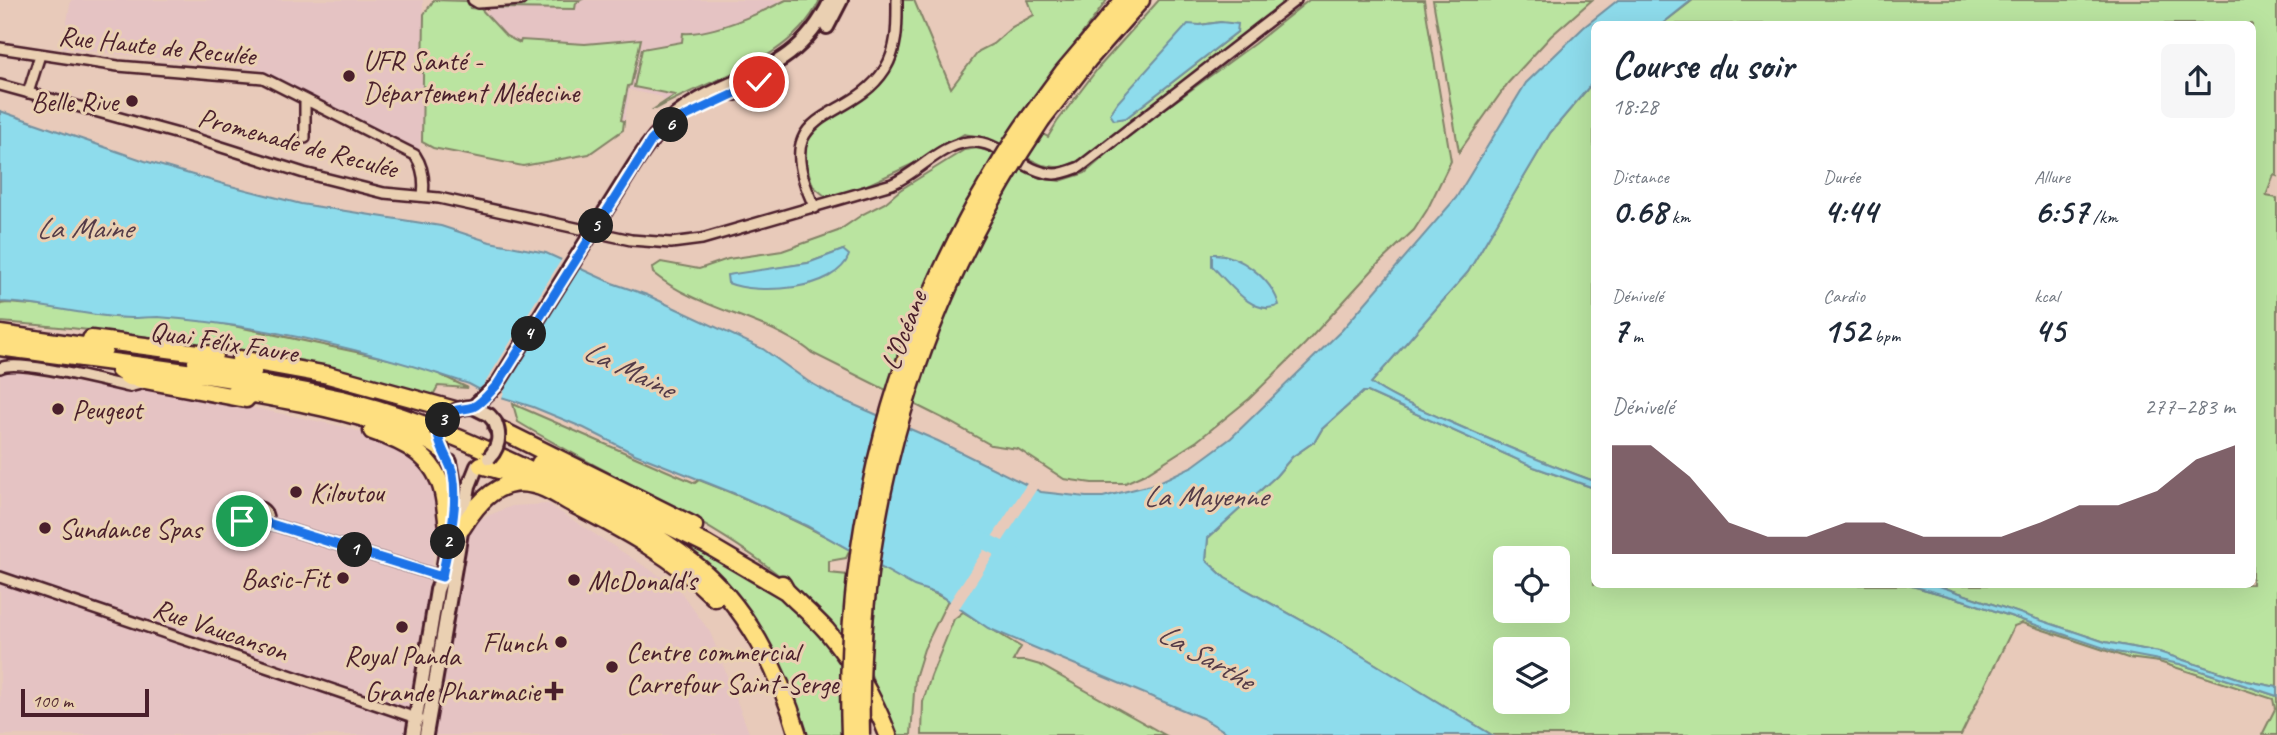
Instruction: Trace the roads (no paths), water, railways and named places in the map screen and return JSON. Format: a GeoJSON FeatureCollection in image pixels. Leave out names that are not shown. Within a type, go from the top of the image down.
{"type":"FeatureCollection","features":[{"type":"Feature","properties":{"kind":"highway","name":"L’Océane"},"geometry":{"type":"LineString","coordinates":[[861,735],[862,641],[868,573],[884,477],[922,350],[953,274],[1036,118],[1063,72],[1124,0]]}},
{"type":"Feature","properties":{"kind":"highway","name":"L’Océane"},"geometry":{"type":"LineString","coordinates":[[850,735],[850,651],[855,584],[867,503],[888,415],[914,339],[950,254],[993,176],[1036,118],[1141,0]]}},
{"type":"Feature","properties":{"kind":"highway","name":"Quai Félix Faure"},"geometry":{"type":"LineString","coordinates":[[0,334],[223,366],[322,384],[391,402],[439,438]]}},
{"type":"Feature","properties":{"kind":"highway"},"geometry":{"type":"LineString","coordinates":[[43,340],[72,337],[220,355],[328,375],[455,410]]}},
{"type":"Feature","properties":{"kind":"highway","name":"Quai Félix Faure"},"geometry":{"type":"LineString","coordinates":[[0,347],[168,369],[303,391],[352,402],[439,438]]}},
{"type":"Feature","properties":{"kind":"highway"},"geometry":{"type":"LineString","coordinates":[[27,351],[58,361],[319,405],[424,436],[502,445],[679,530],[733,558],[786,591],[824,628],[855,667],[888,735]]}},
{"type":"Feature","properties":{"kind":"highway"},"geometry":{"type":"LineString","coordinates":[[119,370],[129,377],[307,412],[405,443],[427,460],[437,475],[455,529]]}},
{"type":"Feature","properties":{"kind":"highway"},"geometry":{"type":"LineString","coordinates":[[496,425],[524,442],[670,513],[729,546],[778,577],[786,591]]}},
{"type":"Feature","properties":{"kind":"highway"},"geometry":{"type":"LineString","coordinates":[[439,438],[501,456],[623,517],[670,545],[693,563],[717,586],[749,627],[784,694],[798,735]]}},
{"type":"Feature","properties":{"kind":"highway"},"geometry":{"type":"LineString","coordinates":[[482,463],[534,484],[616,526],[682,567],[720,604],[754,648],[766,659]]}},
{"type":"Feature","properties":{"kind":"highway"},"geometry":{"type":"LineString","coordinates":[[455,529],[478,503],[491,493],[510,486],[534,484]]}},
{"type":"Feature","properties":{"kind":"main road"},"geometry":{"type":"LineString","coordinates":[[414,735],[424,725],[444,639],[455,529],[455,489],[439,438],[444,419],[455,410],[476,405],[497,385],[606,210],[660,132],[680,112],[703,98],[772,67],[793,52],[821,22],[831,0]]}},
{"type":"Feature","properties":{"kind":"main road"},"geometry":{"type":"LineString","coordinates":[[660,132],[682,118],[783,69],[799,57],[827,28],[841,0]]}},
{"type":"Feature","properties":{"kind":"main road"},"geometry":{"type":"LineString","coordinates":[[424,725],[437,590],[469,486],[482,463],[495,450],[499,439],[494,407],[497,385]]}},
{"type":"Feature","properties":{"kind":"main road"},"geometry":{"type":"LineString","coordinates":[[476,405],[489,415],[496,425]]}},
{"type":"Feature","properties":{"kind":"main road"},"geometry":{"type":"LineString","coordinates":[[439,438],[462,467],[482,463]]}},
{"type":"Feature","properties":{"kind":"main road"},"geometry":{"type":"LineString","coordinates":[[442,577],[444,588],[439,627],[444,639]]}},
{"type":"Feature","properties":{"kind":"street"},"geometry":{"type":"LineString","coordinates":[[473,0],[478,4],[521,0]]}},
{"type":"Feature","properties":{"kind":"street"},"geometry":{"type":"LineString","coordinates":[[815,208],[800,161],[804,136],[816,120],[868,88],[885,69],[895,43],[897,0]]}},
{"type":"Feature","properties":{"kind":"street","name":"Promenade de Reculée"},"geometry":{"type":"LineString","coordinates":[[0,85],[193,138],[344,184],[384,193],[423,195],[631,240],[671,243],[702,239],[898,182],[963,142],[983,142],[1035,169],[1054,174],[1080,167],[1296,0]]}},
{"type":"Feature","properties":{"kind":"street","name":"Rue Haute de Reculée"},"geometry":{"type":"LineString","coordinates":[[0,48],[118,66],[262,78],[415,155],[425,183],[423,195]]}},
{"type":"Feature","properties":{"kind":"street"},"geometry":{"type":"LineString","coordinates":[[28,93],[40,55]]}},
{"type":"Feature","properties":{"kind":"street"},"geometry":{"type":"LineString","coordinates":[[305,100],[305,138]]}},
{"type":"Feature","properties":{"kind":"street","name":"Quai Félix Faure"},"geometry":{"type":"LineString","coordinates":[[0,368],[4,365],[25,365],[129,387],[149,381]]}},
{"type":"Feature","properties":{"kind":"street"},"geometry":{"type":"LineString","coordinates":[[268,523],[442,577]]}},
{"type":"Feature","properties":{"kind":"street","name":"Rue Vaucanson"},"geometry":{"type":"LineString","coordinates":[[0,577],[424,725]]}},
{"type":"Feature","properties":{"kind":"water","name":"La Maine"},"geometry":{"type":"Polygon","coordinates":[[[1618,0],[1692,0],[1666,21],[1592,21],[1618,0]]]}},
{"type":"Feature","properties":{"kind":"water","name":"La Maine"},"geometry":{"type":"Polygon","coordinates":[[[1591,21],[1591,85],[1550,133],[1468,272],[1371,383],[1415,407],[1518,452],[1591,480],[1591,487],[1534,467],[1363,392],[1322,429],[1315,441],[1292,457],[1276,476],[1208,538],[1206,560],[1225,578],[1326,634],[1492,735],[1231,735],[1202,718],[988,628],[938,594],[914,586],[807,526],[635,454],[584,428],[469,384],[354,350],[237,326],[158,317],[114,317],[0,302],[0,111],[145,161],[227,185],[301,204],[441,226],[490,242],[546,253],[612,283],[647,295],[763,349],[809,382],[838,398],[938,441],[1041,492],[1103,497],[1155,484],[1193,466],[1231,438],[1342,330],[1456,198],[1526,83],[1591,21]]]}},
{"type":"Feature","properties":{"kind":"water"},"geometry":{"type":"Polygon","coordinates":[[[1188,24],[1238,24],[1237,32],[1126,118],[1114,120],[1110,114],[1118,102],[1188,24]]]}},
{"type":"Feature","properties":{"kind":"water"},"geometry":{"type":"Polygon","coordinates":[[[843,250],[849,255],[842,267],[813,283],[757,289],[728,283],[727,275],[808,263],[843,250]]]}},
{"type":"Feature","properties":{"kind":"water"},"geometry":{"type":"Polygon","coordinates":[[[1212,254],[1233,258],[1253,269],[1269,286],[1279,305],[1260,307],[1242,297],[1212,266],[1212,254]]]}},
{"type":"Feature","properties":{"kind":"water"},"geometry":{"type":"Polygon","coordinates":[[[1919,588],[1945,588],[2105,642],[2159,652],[2247,681],[2277,687],[2277,696],[2180,664],[2116,652],[1963,600],[1919,588]]]}},
{"type":"Feature","properties":{"kind":"waterway","name":"La Maine"},"geometry":{"type":"LineString","coordinates":[[968,533],[1017,557]]}},
{"type":"Feature","properties":{"kind":"place","name":"UFR Santé - Département Médecine"},"geometry":{"type":"Point","coordinates":[349,76]}},
{"type":"Feature","properties":{"kind":"place","name":"Belle Rive"},"geometry":{"type":"Point","coordinates":[132,101]}},
{"type":"Feature","properties":{"kind":"place","name":"Peugeot"},"geometry":{"type":"Point","coordinates":[58,409]}},
{"type":"Feature","properties":{"kind":"place","name":"Kiloutou"},"geometry":{"type":"Point","coordinates":[296,492]}},
{"type":"Feature","properties":{"kind":"place","name":"Sundance Spas"},"geometry":{"type":"Point","coordinates":[45,528]}},
{"type":"Feature","properties":{"kind":"place","name":"Basic-Fit"},"geometry":{"type":"Point","coordinates":[343,578]}},
{"type":"Feature","properties":{"kind":"place","name":"McDonald's"},"geometry":{"type":"Point","coordinates":[574,580]}},
{"type":"Feature","properties":{"kind":"place","name":"Royal Panda"},"geometry":{"type":"Point","coordinates":[402,627]}},
{"type":"Feature","properties":{"kind":"place","name":"Flunch"},"geometry":{"type":"Point","coordinates":[561,642]}},
{"type":"Feature","properties":{"kind":"place","name":"Centre commercial Carrefour Saint-Serge"},"geometry":{"type":"Point","coordinates":[612,667]}},
{"type":"Feature","properties":{"kind":"place","name":"Grande Pharmacie"},"geometry":{"type":"Point","coordinates":[554,691]}},
{"type":"Feature","properties":{"kind":"water label","name":"La Mayenne"},"geometry":{"type":"Point","coordinates":[1205,496]}},
{"type":"Feature","properties":{"kind":"water label","name":"La Sarthe"},"geometry":{"type":"Point","coordinates":[1206,656]}}]}
